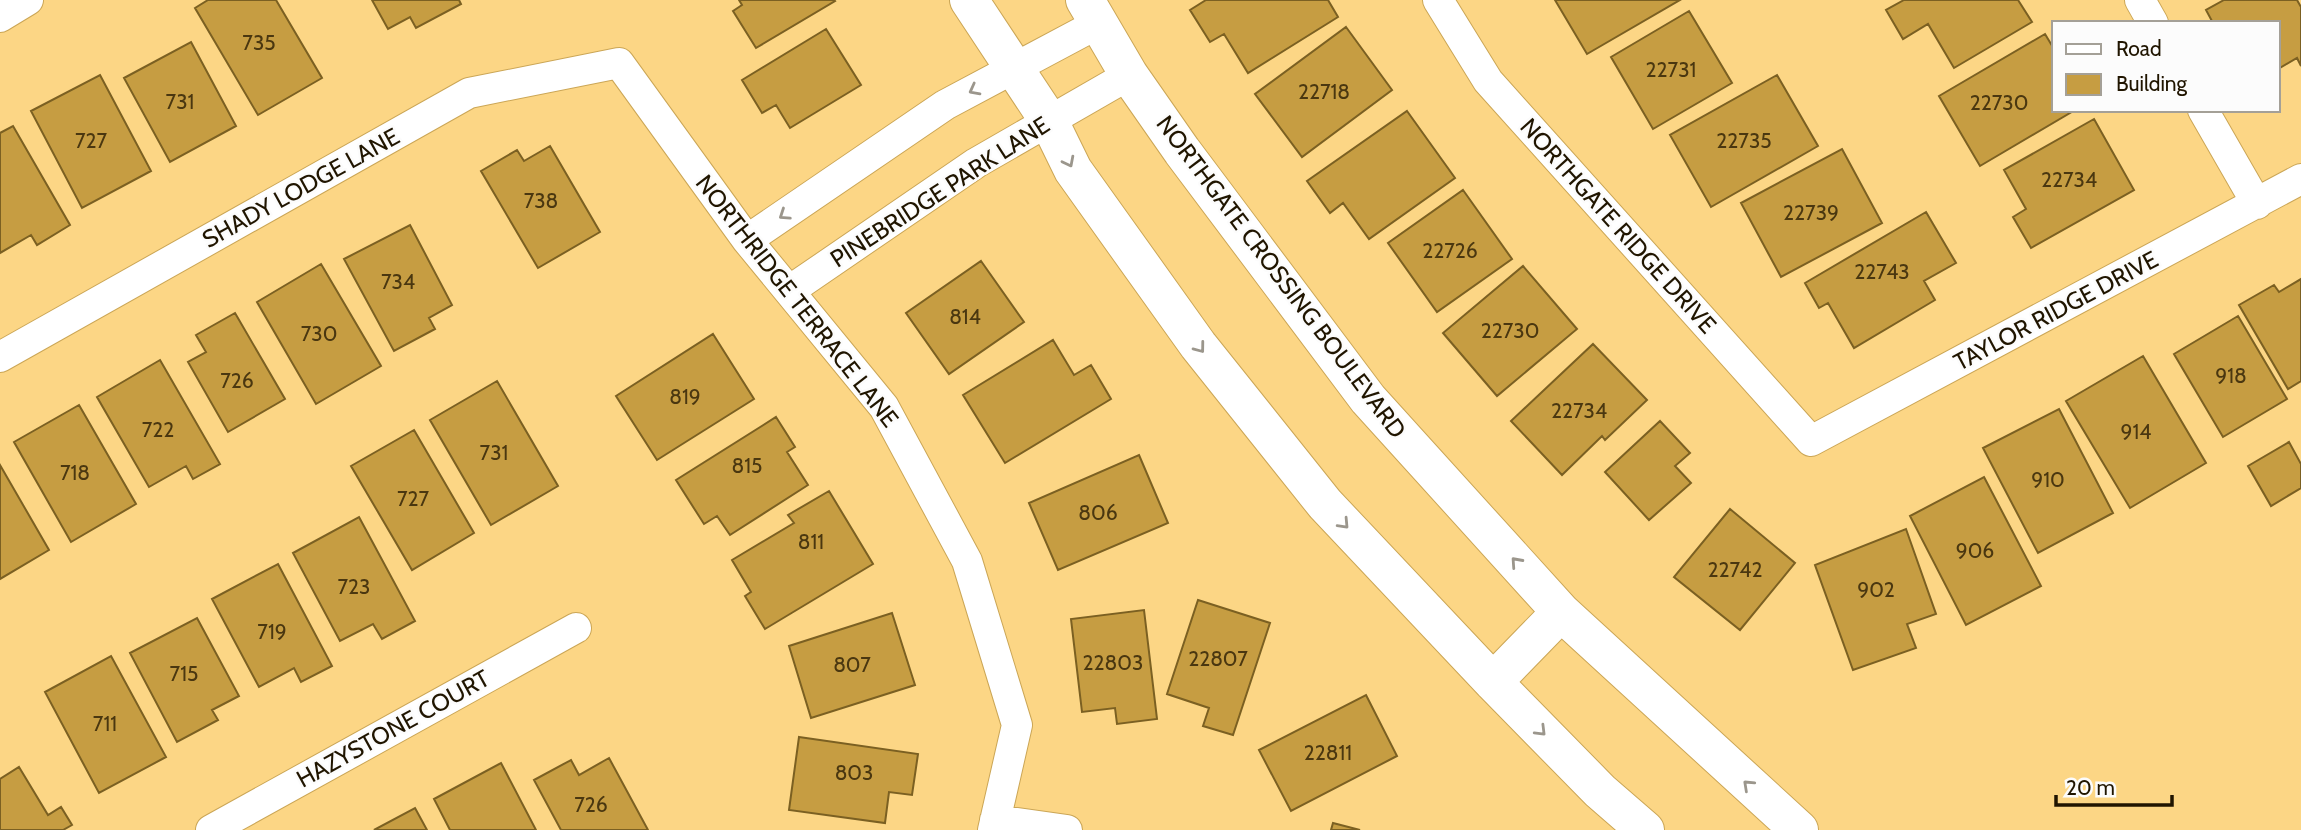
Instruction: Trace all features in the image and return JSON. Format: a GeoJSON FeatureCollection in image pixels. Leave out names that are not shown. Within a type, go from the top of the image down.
{"type":"FeatureCollection","features":[{"type":"Feature","properties":{"kind":"main road"},"geometry":{"type":"LineString","coordinates":[[969,0],[1049,121],[1073,170],[1206,356],[1325,504],[1493,682],[1600,791],[1645,830]]}},
{"type":"Feature","properties":{"kind":"main road","name":"NORTHGATE CROSSING BOULEVARD"},"geometry":{"type":"LineString","coordinates":[[1092,12],[1129,75],[1220,204],[1368,399],[1561,612],[1799,830]]}},
{"type":"Feature","properties":{"kind":"main road"},"geometry":{"type":"LineString","coordinates":[[1493,682],[1561,612]]}},
{"type":"Feature","properties":{"kind":"street"},"geometry":{"type":"LineString","coordinates":[[0,16],[28,0]]}},
{"type":"Feature","properties":{"kind":"street","name":"NORTHGATE RIDGE DRIVE"},"geometry":{"type":"LineString","coordinates":[[1438,0],[1488,81],[1811,441]]}},
{"type":"Feature","properties":{"kind":"street"},"geometry":{"type":"LineString","coordinates":[[2140,0],[2152,21]]}},
{"type":"Feature","properties":{"kind":"street"},"geometry":{"type":"LineString","coordinates":[[747,240],[945,105],[1015,69],[1092,12]]}},
{"type":"Feature","properties":{"kind":"street","name":"NORTHRIDGE TERRACE LANE"},"geometry":{"type":"LineString","coordinates":[[619,63],[747,240],[884,407],[967,561],[1017,725],[994,825]]}},
{"type":"Feature","properties":{"kind":"street","name":"SHADY LODGE LANE"},"geometry":{"type":"LineString","coordinates":[[0,357],[469,93],[619,63]]}},
{"type":"Feature","properties":{"kind":"street","name":"PINEBRIDGE PARK LANE"},"geometry":{"type":"LineString","coordinates":[[789,291],[976,163],[1129,75]]}},
{"type":"Feature","properties":{"kind":"street"},"geometry":{"type":"LineString","coordinates":[[2204,112],[2257,204]]}},
{"type":"Feature","properties":{"kind":"street","name":"TAYLOR RIDGE DRIVE"},"geometry":{"type":"LineString","coordinates":[[1811,441],[2301,179]]}},
{"type":"Feature","properties":{"kind":"street","name":"HAZYSTONE COURT"},"geometry":{"type":"LineString","coordinates":[[211,830],[576,628]]}},
{"type":"Feature","properties":{"kind":"street"},"geometry":{"type":"LineString","coordinates":[[994,825],[1067,830]]}},
{"type":"Feature","properties":{"kind":"building"},"geometry":{"type":"Polygon","coordinates":[[[208,0],[276,0],[322,78],[258,115],[195,8],[208,0]]]}},
{"type":"Feature","properties":{"kind":"building"},"geometry":{"type":"Polygon","coordinates":[[[372,0],[459,0],[461,4],[416,28],[410,17],[388,29],[372,0]]]}},
{"type":"Feature","properties":{"kind":"building"},"geometry":{"type":"Polygon","coordinates":[[[739,0],[835,1],[756,48],[733,11],[742,5],[739,0]]]}},
{"type":"Feature","properties":{"kind":"building"},"geometry":{"type":"Polygon","coordinates":[[[1206,0],[1328,0],[1338,17],[1248,73],[1224,34],[1210,42],[1190,10],[1206,0]]]}},
{"type":"Feature","properties":{"kind":"building"},"geometry":{"type":"Polygon","coordinates":[[[1555,0],[1680,0],[1587,54],[1555,0]]]}},
{"type":"Feature","properties":{"kind":"building"},"geometry":{"type":"Polygon","coordinates":[[[1904,0],[2018,0],[2032,22],[1954,68],[1928,24],[1903,39],[1886,10],[1904,0]]]}},
{"type":"Feature","properties":{"kind":"building"},"geometry":{"type":"Polygon","coordinates":[[[2224,0],[2297,0],[2301,7],[2301,66],[2297,58],[2280,68],[2280,21],[2212,21],[2206,10],[2224,0]]]}},
{"type":"Feature","properties":{"kind":"building"},"geometry":{"type":"Polygon","coordinates":[[[1689,11],[1732,83],[1653,129],[1611,57],[1689,11]]]}},
{"type":"Feature","properties":{"kind":"building"},"geometry":{"type":"Polygon","coordinates":[[[1346,27],[1392,90],[1302,157],[1255,94],[1346,27]]]}},
{"type":"Feature","properties":{"kind":"building"},"geometry":{"type":"Polygon","coordinates":[[[826,29],[861,85],[790,128],[776,105],[762,113],[742,80],[826,29]]]}},
{"type":"Feature","properties":{"kind":"building"},"geometry":{"type":"Polygon","coordinates":[[[2045,34],[2052,46],[2052,112],[2072,112],[1980,166],[1939,96],[2045,34]]]}},
{"type":"Feature","properties":{"kind":"building"},"geometry":{"type":"Polygon","coordinates":[[[191,42],[236,126],[170,162],[124,78],[191,42]]]}},
{"type":"Feature","properties":{"kind":"building"},"geometry":{"type":"Polygon","coordinates":[[[100,75],[151,171],[82,208],[31,111],[100,75]]]}},
{"type":"Feature","properties":{"kind":"building"},"geometry":{"type":"Polygon","coordinates":[[[1777,75],[1818,146],[1711,207],[1670,135],[1777,75]]]}},
{"type":"Feature","properties":{"kind":"building"},"geometry":{"type":"Polygon","coordinates":[[[1407,111],[1455,178],[1369,239],[1343,203],[1330,213],[1307,181],[1407,111]]]}},
{"type":"Feature","properties":{"kind":"building"},"geometry":{"type":"Polygon","coordinates":[[[2094,119],[2134,190],[2031,248],[2013,217],[2026,209],[2004,170],[2094,119]]]}},
{"type":"Feature","properties":{"kind":"building"},"geometry":{"type":"Polygon","coordinates":[[[13,126],[70,225],[37,245],[31,235],[0,253],[0,133],[13,126]]]}},
{"type":"Feature","properties":{"kind":"building"},"geometry":{"type":"Polygon","coordinates":[[[550,146],[600,232],[538,268],[481,171],[517,150],[524,161],[550,146]]]}},
{"type":"Feature","properties":{"kind":"building"},"geometry":{"type":"Polygon","coordinates":[[[1842,149],[1882,223],[1781,277],[1741,203],[1842,149]]]}},
{"type":"Feature","properties":{"kind":"building"},"geometry":{"type":"Polygon","coordinates":[[[1463,190],[1512,259],[1437,312],[1388,243],[1463,190]]]}},
{"type":"Feature","properties":{"kind":"building"},"geometry":{"type":"Polygon","coordinates":[[[1926,212],[1956,263],[1924,281],[1935,300],[1854,348],[1828,303],[1819,308],[1805,283],[1926,212]]]}},
{"type":"Feature","properties":{"kind":"building"},"geometry":{"type":"Polygon","coordinates":[[[410,225],[452,305],[429,318],[435,329],[394,351],[344,259],[410,225]]]}},
{"type":"Feature","properties":{"kind":"building"},"geometry":{"type":"Polygon","coordinates":[[[981,261],[1024,322],[949,374],[906,313],[981,261]]]}},
{"type":"Feature","properties":{"kind":"building"},"geometry":{"type":"Polygon","coordinates":[[[321,264],[381,366],[316,404],[257,302],[321,264]]]}},
{"type":"Feature","properties":{"kind":"building"},"geometry":{"type":"Polygon","coordinates":[[[1523,266],[1577,329],[1497,396],[1443,333],[1523,266]]]}},
{"type":"Feature","properties":{"kind":"building"},"geometry":{"type":"Polygon","coordinates":[[[2301,279],[2301,381],[2288,389],[2239,305],[2274,285],[2279,292],[2301,279]]]}},
{"type":"Feature","properties":{"kind":"building"},"geometry":{"type":"Polygon","coordinates":[[[235,313],[285,399],[228,432],[188,362],[206,352],[196,335],[235,313]]]}},
{"type":"Feature","properties":{"kind":"building"},"geometry":{"type":"Polygon","coordinates":[[[2238,316],[2287,399],[2223,437],[2174,354],[2238,316]]]}},
{"type":"Feature","properties":{"kind":"building"},"geometry":{"type":"Polygon","coordinates":[[[713,334],[754,399],[657,460],[616,396],[713,334]]]}},
{"type":"Feature","properties":{"kind":"building"},"geometry":{"type":"Polygon","coordinates":[[[1053,340],[1074,375],[1091,365],[1111,399],[1005,463],[963,395],[1053,340]]]}},
{"type":"Feature","properties":{"kind":"building"},"geometry":{"type":"Polygon","coordinates":[[[1593,344],[1647,400],[1605,440],[1602,436],[1562,475],[1511,421],[1593,344]]]}},
{"type":"Feature","properties":{"kind":"building"},"geometry":{"type":"Polygon","coordinates":[[[2143,356],[2206,463],[2130,508],[2066,401],[2143,356]]]}},
{"type":"Feature","properties":{"kind":"building"},"geometry":{"type":"Polygon","coordinates":[[[160,360],[220,464],[193,479],[186,466],[149,487],[97,397],[160,360]]]}},
{"type":"Feature","properties":{"kind":"building"},"geometry":{"type":"Polygon","coordinates":[[[497,381],[558,486],[491,525],[430,420],[497,381]]]}},
{"type":"Feature","properties":{"kind":"building"},"geometry":{"type":"Polygon","coordinates":[[[79,405],[136,504],[71,542],[14,442],[79,405]]]}},
{"type":"Feature","properties":{"kind":"building"},"geometry":{"type":"Polygon","coordinates":[[[2059,409],[2113,513],[2038,553],[1983,448],[2059,409]]]}},
{"type":"Feature","properties":{"kind":"building"},"geometry":{"type":"Polygon","coordinates":[[[776,417],[795,447],[787,452],[808,485],[730,535],[717,516],[704,524],[676,480],[776,417]]]}},
{"type":"Feature","properties":{"kind":"building"},"geometry":{"type":"Polygon","coordinates":[[[1660,421],[1690,453],[1675,466],[1691,483],[1649,520],[1605,472],[1660,421]]]}},
{"type":"Feature","properties":{"kind":"building"},"geometry":{"type":"Polygon","coordinates":[[[414,430],[474,533],[412,570],[351,466],[414,430]]]}},
{"type":"Feature","properties":{"kind":"building"},"geometry":{"type":"Polygon","coordinates":[[[2289,442],[2301,464],[2301,488],[2271,506],[2248,466],[2289,442]]]}},
{"type":"Feature","properties":{"kind":"building"},"geometry":{"type":"Polygon","coordinates":[[[1139,455],[1168,523],[1058,570],[1029,503],[1139,455]]]}},
{"type":"Feature","properties":{"kind":"building"},"geometry":{"type":"Polygon","coordinates":[[[0,465],[49,550],[0,579],[0,465]]]}},
{"type":"Feature","properties":{"kind":"building"},"geometry":{"type":"Polygon","coordinates":[[[1984,477],[2041,586],[1966,625],[1910,516],[1984,477]]]}},
{"type":"Feature","properties":{"kind":"building"},"geometry":{"type":"Polygon","coordinates":[[[829,491],[873,564],[765,629],[745,596],[751,592],[732,560],[794,523],[788,515],[829,491]]]}},
{"type":"Feature","properties":{"kind":"building"},"geometry":{"type":"Polygon","coordinates":[[[1730,509],[1795,563],[1740,630],[1674,577],[1730,509]]]}},
{"type":"Feature","properties":{"kind":"building"},"geometry":{"type":"Polygon","coordinates":[[[359,517],[415,621],[382,639],[373,624],[340,641],[293,553],[359,517]]]}},
{"type":"Feature","properties":{"kind":"building"},"geometry":{"type":"Polygon","coordinates":[[[1906,529],[1936,614],[1907,624],[1916,648],[1853,670],[1815,565],[1906,529]]]}},
{"type":"Feature","properties":{"kind":"building"},"geometry":{"type":"Polygon","coordinates":[[[278,564],[332,666],[301,682],[294,668],[259,687],[212,599],[278,564]]]}},
{"type":"Feature","properties":{"kind":"building"},"geometry":{"type":"Polygon","coordinates":[[[1198,600],[1270,623],[1233,735],[1203,726],[1209,708],[1167,694],[1198,600]]]}},
{"type":"Feature","properties":{"kind":"building"},"geometry":{"type":"Polygon","coordinates":[[[1144,610],[1157,719],[1117,724],[1115,708],[1082,712],[1071,619],[1144,610]]]}},
{"type":"Feature","properties":{"kind":"building"},"geometry":{"type":"Polygon","coordinates":[[[892,613],[915,685],[811,718],[789,646],[892,613]]]}},
{"type":"Feature","properties":{"kind":"building"},"geometry":{"type":"Polygon","coordinates":[[[197,618],[239,696],[212,710],[218,720],[177,742],[130,653],[197,618]]]}},
{"type":"Feature","properties":{"kind":"building"},"geometry":{"type":"Polygon","coordinates":[[[111,656],[166,757],[99,793],[45,692],[111,656]]]}},
{"type":"Feature","properties":{"kind":"building"},"geometry":{"type":"Polygon","coordinates":[[[1366,695],[1397,756],[1291,811],[1259,750],[1366,695]]]}},
{"type":"Feature","properties":{"kind":"building"},"geometry":{"type":"Polygon","coordinates":[[[799,737],[918,754],[912,795],[889,792],[885,823],[789,810],[799,737]]]}},
{"type":"Feature","properties":{"kind":"building"},"geometry":{"type":"Polygon","coordinates":[[[609,758],[648,830],[561,830],[534,780],[571,760],[579,775],[609,758]]]}},
{"type":"Feature","properties":{"kind":"building"},"geometry":{"type":"Polygon","coordinates":[[[501,763],[536,830],[450,830],[434,799],[501,763]]]}},
{"type":"Feature","properties":{"kind":"building"},"geometry":{"type":"Polygon","coordinates":[[[19,767],[48,815],[61,807],[72,825],[63,830],[0,830],[0,779],[19,767]]]}},
{"type":"Feature","properties":{"kind":"building"},"geometry":{"type":"Polygon","coordinates":[[[415,808],[427,830],[374,830],[415,808]]]}},
{"type":"Feature","properties":{"kind":"building"},"geometry":{"type":"Polygon","coordinates":[[[1333,823],[1360,830],[1331,830],[1333,823]]]}}]}
